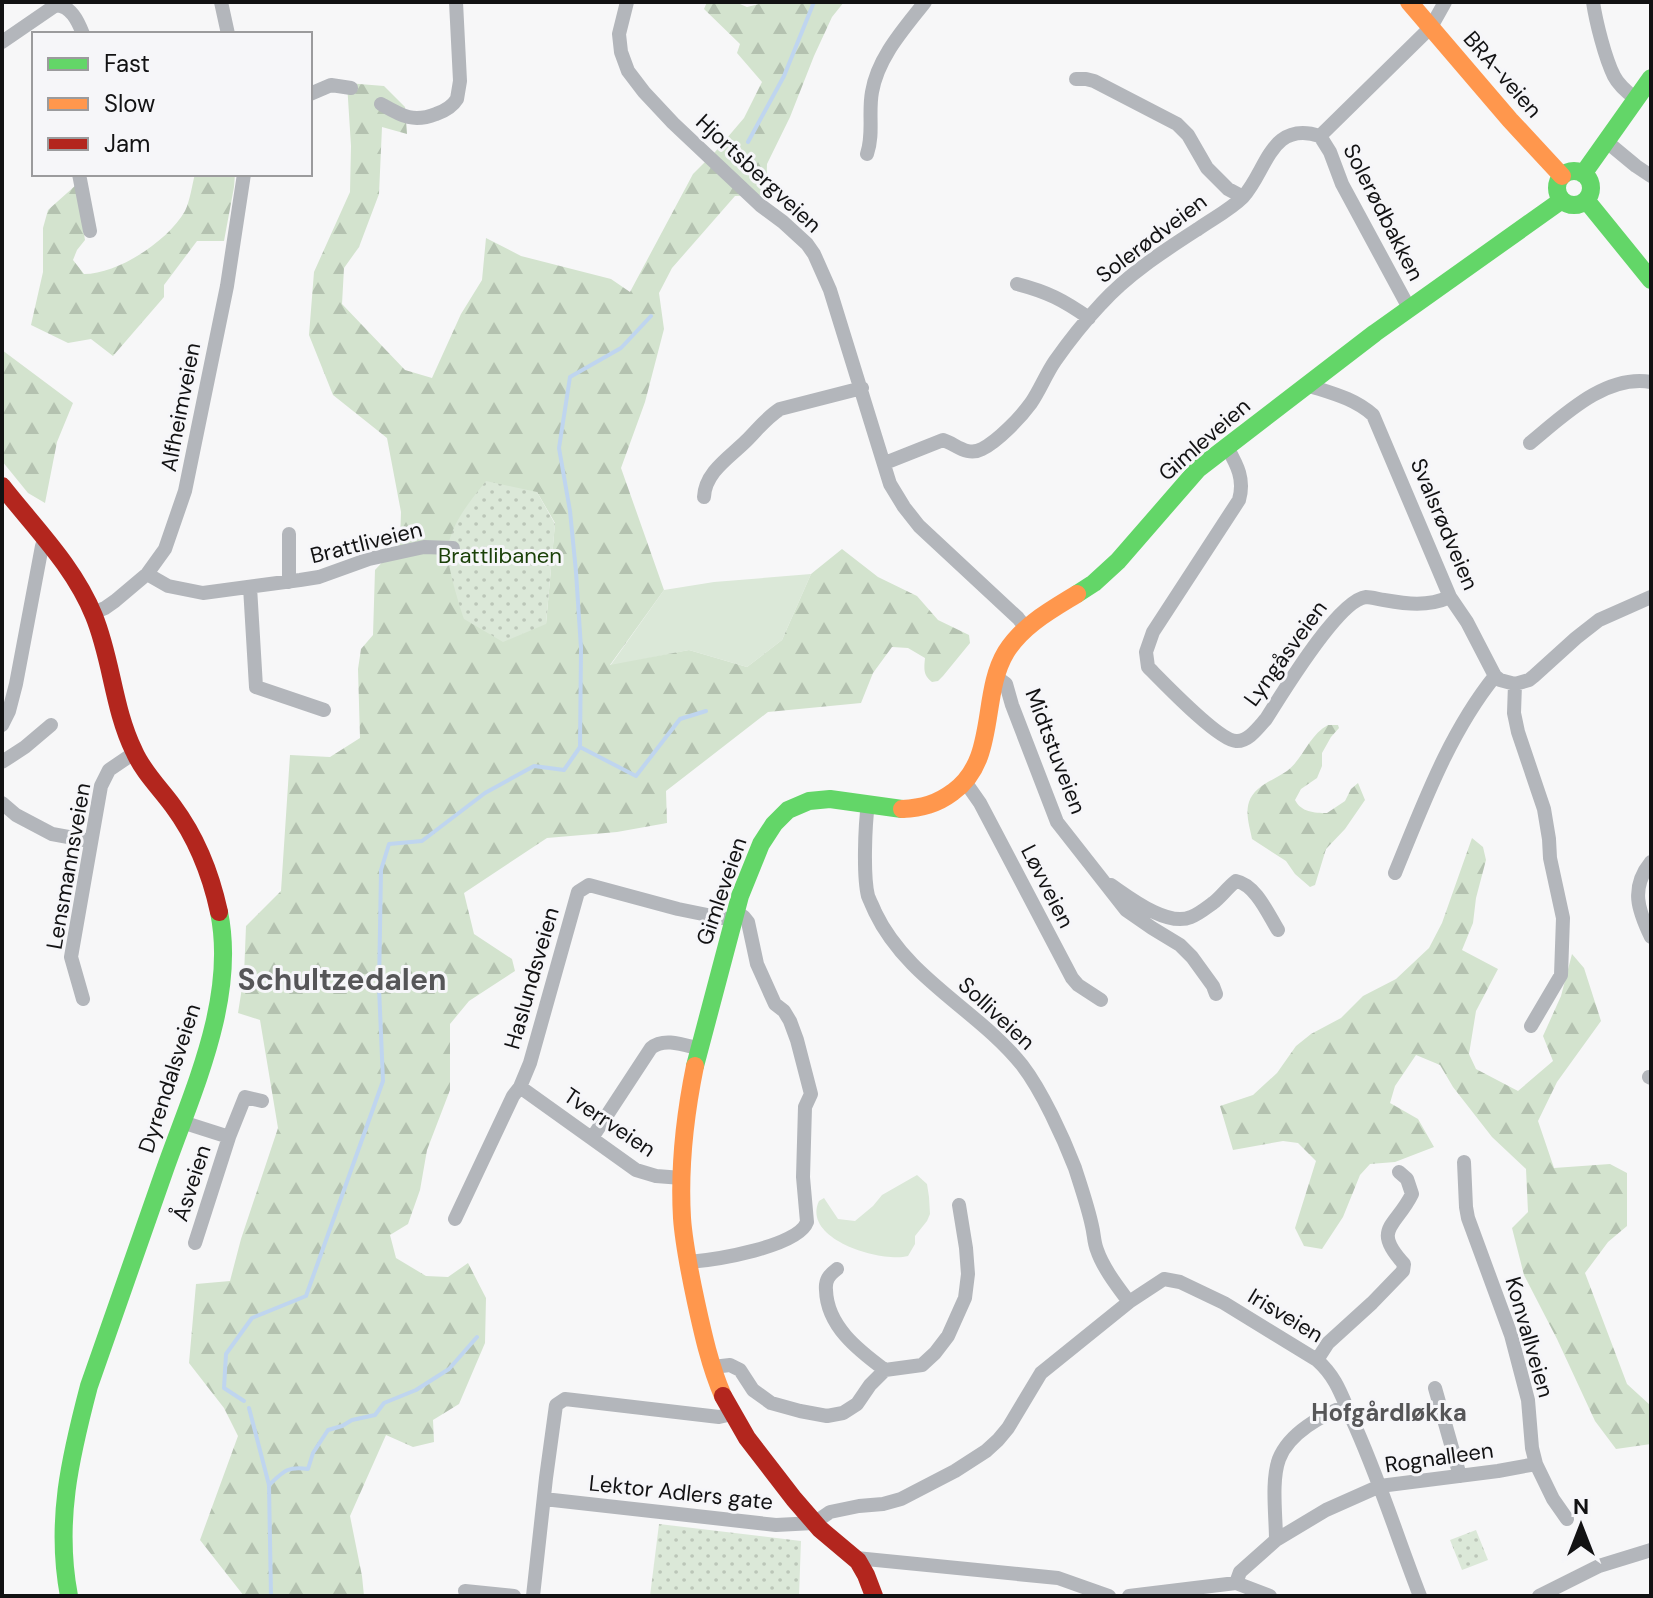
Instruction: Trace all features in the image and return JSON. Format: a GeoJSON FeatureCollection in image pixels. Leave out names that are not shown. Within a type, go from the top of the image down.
{"type":"FeatureCollection","features":[{"type":"Feature","properties":{"kind":"street"},"geometry":{"type":"LineString","coordinates":[[221,2],[228,32]]}},
{"type":"Feature","properties":{"kind":"street"},"geometry":{"type":"LineString","coordinates":[[381,104],[419,120],[445,110],[457,99],[460,81],[456,2]]}},
{"type":"Feature","properties":{"kind":"street","name":"Hjortsbergveien"},"geometry":{"type":"LineString","coordinates":[[627,2],[619,34],[628,71],[673,123],[760,205],[807,244],[814,254],[830,290],[890,484],[897,496],[919,526],[1026,628]]}},
{"type":"Feature","properties":{"kind":"street"},"geometry":{"type":"LineString","coordinates":[[867,154],[871,143],[872,92],[877,73],[884,57],[925,2]]}},
{"type":"Feature","properties":{"kind":"street","name":"BRA-veien"},"geometry":{"type":"LineString","coordinates":[[1409,2],[1562,176]]}},
{"type":"Feature","properties":{"kind":"street"},"geometry":{"type":"LineString","coordinates":[[1320,136],[1431,27],[1445,2]]}},
{"type":"Feature","properties":{"kind":"street"},"geometry":{"type":"LineString","coordinates":[[1593,2],[1614,78],[1636,99]]}},
{"type":"Feature","properties":{"kind":"street"},"geometry":{"type":"LineString","coordinates":[[2,42],[56,5],[72,14],[82,32]]}},
{"type":"Feature","properties":{"kind":"street"},"geometry":{"type":"LineString","coordinates":[[1583,174],[1651,78]]}},
{"type":"Feature","properties":{"kind":"street","name":"Solerødveien"},"geometry":{"type":"LineString","coordinates":[[1076,79],[1094,81],[1177,124],[1188,135],[1207,168],[1228,189],[1243,197]]}},
{"type":"Feature","properties":{"kind":"street"},"geometry":{"type":"LineString","coordinates":[[312,93],[331,85],[351,88]]}},
{"type":"Feature","properties":{"kind":"street","name":"Solerødveien"},"geometry":{"type":"LineString","coordinates":[[885,463],[943,440],[966,452],[973,453],[984,448],[1031,403],[1053,364],[1089,318],[1127,280],[1243,197],[1270,151],[1280,141],[1302,133],[1320,136]]}},
{"type":"Feature","properties":{"kind":"street","name":"Solerødbakken"},"geometry":{"type":"LineString","coordinates":[[1320,136],[1330,152],[1342,184],[1409,308]]}},
{"type":"Feature","properties":{"kind":"street"},"geometry":{"type":"LineString","coordinates":[[1607,142],[1651,176]]}},
{"type":"Feature","properties":{"kind":"street"},"geometry":{"type":"LineString","coordinates":[[1572,171],[1583,174],[1590,183],[1586,200],[1574,205],[1562,200],[1557,188],[1562,176],[1572,171]]}},
{"type":"Feature","properties":{"kind":"street"},"geometry":{"type":"LineString","coordinates":[[79,176],[90,231]]}},
{"type":"Feature","properties":{"kind":"street","name":"Alfheimveien"},"geometry":{"type":"LineString","coordinates":[[93,613],[115,601],[147,574],[165,549],[185,491],[227,287],[244,176]]}},
{"type":"Feature","properties":{"kind":"street","name":"Gimleveien"},"geometry":{"type":"LineString","coordinates":[[874,1596],[856,1558],[814,1523],[749,1444],[732,1414],[719,1387],[703,1334],[683,1229],[682,1178],[687,1109],[734,916],[756,854],[770,828],[796,805],[825,799],[917,810],[936,804],[966,783],[979,760],[995,676],[1007,650],[1026,628],[1107,572],[1185,481],[1227,447],[1409,308],[1562,200]]}},
{"type":"Feature","properties":{"kind":"street"},"geometry":{"type":"LineString","coordinates":[[1586,200],[1651,280]]}},
{"type":"Feature","properties":{"kind":"street"},"geometry":{"type":"LineString","coordinates":[[1017,284],[1060,298],[1089,318]]}},
{"type":"Feature","properties":{"kind":"street"},"geometry":{"type":"LineString","coordinates":[[1530,443],[1585,400],[1612,386],[1637,380],[1651,382]]}},
{"type":"Feature","properties":{"kind":"street","name":"Svalsrødveien"},"geometry":{"type":"LineString","coordinates":[[1307,385],[1348,398],[1373,415],[1450,597],[1495,676]]}},
{"type":"Feature","properties":{"kind":"street"},"geometry":{"type":"LineString","coordinates":[[704,497],[704,489],[716,470],[769,416],[780,409],[862,388]]}},
{"type":"Feature","properties":{"kind":"street","name":"Lyngåsveien"},"geometry":{"type":"LineString","coordinates":[[1227,447],[1242,481],[1239,500],[1153,632],[1146,652],[1148,667],[1215,731],[1237,741],[1246,739],[1257,729],[1321,637],[1346,607],[1356,600],[1367,597],[1412,605],[1429,604],[1450,597]]}},
{"type":"Feature","properties":{"kind":"street","name":"Dyrendalsveien"},"geometry":{"type":"LineString","coordinates":[[2,486],[48,541],[93,613],[108,659],[120,720],[134,753],[197,844],[216,899],[224,958],[211,1037],[89,1386],[73,1444],[61,1549],[68,1590]]}},
{"type":"Feature","properties":{"kind":"street","name":"Brattliveien"},"geometry":{"type":"LineString","coordinates":[[289,534],[289,582]]}},
{"type":"Feature","properties":{"kind":"street"},"geometry":{"type":"LineString","coordinates":[[2,725],[16,684],[42,546],[48,541]]}},
{"type":"Feature","properties":{"kind":"street","name":"Brattliveien"},"geometry":{"type":"LineString","coordinates":[[147,574],[168,586],[203,593],[319,577],[369,559],[424,547],[453,548]]}},
{"type":"Feature","properties":{"kind":"street"},"geometry":{"type":"LineString","coordinates":[[250,587],[256,687],[324,710]]}},
{"type":"Feature","properties":{"kind":"street"},"geometry":{"type":"LineString","coordinates":[[1395,873],[1433,780],[1477,698],[1495,676],[1515,684],[1529,680],[1599,620],[1651,597]]}},
{"type":"Feature","properties":{"kind":"street","name":"Midtstuveien"},"geometry":{"type":"LineString","coordinates":[[995,676],[1006,684],[1057,822],[1126,910],[1180,945],[1192,957],[1216,994]]}},
{"type":"Feature","properties":{"kind":"street"},"geometry":{"type":"LineString","coordinates":[[1515,684],[1514,713],[1544,809],[1550,858],[1563,918],[1561,975],[1531,1026]]}},
{"type":"Feature","properties":{"kind":"street"},"geometry":{"type":"LineString","coordinates":[[2,762],[51,725]]}},
{"type":"Feature","properties":{"kind":"street","name":"Lensmannsveien"},"geometry":{"type":"LineString","coordinates":[[83,999],[71,957],[101,786],[109,770],[134,753]]}},
{"type":"Feature","properties":{"kind":"street","name":"Løvveien"},"geometry":{"type":"LineString","coordinates":[[966,783],[980,803],[1072,978],[1101,1000]]}},
{"type":"Feature","properties":{"kind":"street"},"geometry":{"type":"LineString","coordinates":[[2,803],[16,815],[52,834],[90,841]]}},
{"type":"Feature","properties":{"kind":"street","name":"Solliveien"},"geometry":{"type":"LineString","coordinates":[[868,804],[866,884],[868,898],[877,917],[915,967],[1007,1048],[1024,1067],[1074,1166],[1092,1223],[1097,1251],[1129,1302]]}},
{"type":"Feature","properties":{"kind":"street"},"geometry":{"type":"LineString","coordinates":[[1651,862],[1642,875],[1638,898],[1639,913],[1651,937]]}},
{"type":"Feature","properties":{"kind":"street","name":"Midtstuveien"},"geometry":{"type":"LineString","coordinates":[[1103,882],[1140,905],[1174,920],[1190,918],[1215,902],[1236,881],[1244,883],[1254,892],[1278,930]]}},
{"type":"Feature","properties":{"kind":"street","name":"Haslundsveien"},"geometry":{"type":"LineString","coordinates":[[455,1219],[530,1063],[578,892],[589,885],[678,909],[734,916]]}},
{"type":"Feature","properties":{"kind":"street"},"geometry":{"type":"LineString","coordinates":[[689,1262],[713,1261],[751,1252],[797,1234],[805,1229],[807,1222],[803,1177],[805,1107],[811,1094],[790,1021],[775,1004],[757,964],[748,922],[744,917],[734,916]]}},
{"type":"Feature","properties":{"kind":"street"},"geometry":{"type":"LineString","coordinates":[[592,1138],[655,1044],[662,1042],[700,1049]]}},
{"type":"Feature","properties":{"kind":"street","name":"Tverrveien"},"geometry":{"type":"LineString","coordinates":[[520,1087],[636,1170],[656,1176],[682,1178]]}},
{"type":"Feature","properties":{"kind":"street","name":"Åsveien"},"geometry":{"type":"LineString","coordinates":[[195,1243],[245,1097],[262,1101]]}},
{"type":"Feature","properties":{"kind":"street","name":"Åsveien"},"geometry":{"type":"LineString","coordinates":[[182,1122],[229,1137]]}},
{"type":"Feature","properties":{"kind":"street","name":"Konvallveien"},"geometry":{"type":"LineString","coordinates":[[1464,1162],[1468,1218],[1511,1335],[1528,1400],[1536,1464],[1567,1519]]}},
{"type":"Feature","properties":{"kind":"street"},"geometry":{"type":"LineString","coordinates":[[1317,1360],[1328,1343],[1403,1271],[1404,1264],[1388,1245],[1387,1234],[1412,1194],[1407,1179],[1399,1172]]}},
{"type":"Feature","properties":{"kind":"street"},"geometry":{"type":"LineString","coordinates":[[713,1367],[730,1365],[740,1370],[753,1390],[771,1403],[827,1416],[843,1413],[857,1404],[885,1370],[922,1365],[948,1336],[965,1298],[968,1274],[959,1205]]}},
{"type":"Feature","properties":{"kind":"street"},"geometry":{"type":"LineString","coordinates":[[837,1269],[829,1274],[825,1283],[832,1316],[851,1343],[885,1370]]}},
{"type":"Feature","properties":{"kind":"street","name":"Irisveien"},"geometry":{"type":"LineString","coordinates":[[814,1523],[830,1512],[901,1499],[986,1451],[1008,1428],[1041,1373],[1129,1302],[1164,1279],[1180,1282],[1224,1303],[1317,1360],[1332,1375],[1380,1486],[1420,1596]]}},
{"type":"Feature","properties":{"kind":"street"},"geometry":{"type":"LineString","coordinates":[[1435,1388],[1460,1476]]}},
{"type":"Feature","properties":{"kind":"street"},"geometry":{"type":"LineString","coordinates":[[533,1596],[556,1405],[565,1399],[719,1417],[732,1414]]}},
{"type":"Feature","properties":{"kind":"street"},"geometry":{"type":"LineString","coordinates":[[1276,1540],[1279,1460],[1292,1439],[1319,1419],[1346,1406]]}},
{"type":"Feature","properties":{"kind":"street","name":"Rognalleen"},"geometry":{"type":"LineString","coordinates":[[1236,1583],[1240,1572],[1276,1540],[1326,1510],[1380,1486],[1536,1464]]}},
{"type":"Feature","properties":{"kind":"street","name":"Lektor Adlers gate"},"geometry":{"type":"LineString","coordinates":[[544,1499],[776,1525],[814,1523]]}},
{"type":"Feature","properties":{"kind":"street"},"geometry":{"type":"LineString","coordinates":[[1539,1596],[1599,1566],[1651,1550]]}},
{"type":"Feature","properties":{"kind":"street"},"geometry":{"type":"LineString","coordinates":[[856,1558],[1058,1578],[1109,1596]]}},
{"type":"Feature","properties":{"kind":"street"},"geometry":{"type":"LineString","coordinates":[[1129,1596],[1236,1583],[1270,1596]]}},
{"type":"Feature","properties":{"kind":"street"},"geometry":{"type":"LineString","coordinates":[[465,1591],[514,1596]]}},
{"type":"Feature","properties":{"kind":"green space"},"geometry":{"type":"Polygon","coordinates":[[[707,2],[735,2],[747,7],[767,2],[844,2],[832,17],[767,164],[766,195],[735,196],[672,268],[659,293],[664,329],[645,402],[621,468],[664,590],[610,665],[689,650],[747,667],[782,640],[811,574],[842,549],[878,577],[917,596],[938,620],[969,635],[970,643],[943,676],[932,682],[925,672],[925,658],[908,648],[892,647],[873,673],[861,703],[768,712],[666,791],[667,823],[617,832],[547,838],[464,893],[474,934],[512,959],[515,971],[469,1001],[450,1024],[450,1090],[427,1150],[420,1190],[408,1224],[390,1235],[396,1258],[426,1276],[448,1277],[468,1263],[486,1298],[485,1343],[459,1404],[433,1420],[434,1442],[413,1447],[386,1435],[350,1516],[364,1596],[244,1596],[200,1540],[238,1436],[224,1408],[189,1363],[196,1284],[230,1281],[278,1128],[260,1020],[238,1013],[244,975],[246,926],[281,891],[290,755],[330,757],[360,738],[358,669],[361,649],[373,635],[375,570],[400,543],[401,512],[387,438],[333,395],[309,335],[314,272],[350,192],[347,83],[384,86],[405,107],[407,134],[382,127],[379,194],[359,247],[344,268],[342,304],[405,370],[432,378],[461,314],[482,280],[486,238],[521,256],[611,279],[630,292],[693,174],[744,118],[762,82],[737,53],[740,44],[704,9],[707,2]],[[537,492],[546,624],[555,523],[537,492]]]}},
{"type":"Feature","properties":{"kind":"green space"},"geometry":{"type":"Polygon","coordinates":[[[195,176],[235,176],[224,241],[197,241],[164,285],[164,297],[113,356],[91,339],[68,343],[31,325],[43,272],[43,228],[48,210],[76,185],[85,240],[73,260],[84,274],[112,268],[155,244],[177,222],[190,198],[195,176]]]}},
{"type":"Feature","properties":{"kind":"green space"},"geometry":{"type":"Polygon","coordinates":[[[2,350],[73,403],[57,442],[45,503],[28,493],[2,461],[2,350]]]}},
{"type":"Feature","properties":{"kind":"green space","name":"Brattlibanen"},"geometry":{"type":"Polygon","coordinates":[[[486,481],[537,492],[555,524],[546,624],[503,642],[464,619],[448,553],[454,528],[486,481]]]}},
{"type":"Feature","properties":{"kind":"green space"},"geometry":{"type":"Polygon","coordinates":[[[811,574],[782,640],[747,667],[689,650],[610,666],[664,590],[714,582],[811,574]]]}},
{"type":"Feature","properties":{"kind":"green space"},"geometry":{"type":"Polygon","coordinates":[[[1338,725],[1339,728],[1322,753],[1322,766],[1317,778],[1301,789],[1295,800],[1304,809],[1327,813],[1345,801],[1358,783],[1365,800],[1345,829],[1326,849],[1315,885],[1310,887],[1286,861],[1252,839],[1248,807],[1255,792],[1293,766],[1321,729],[1338,725]]]}},
{"type":"Feature","properties":{"kind":"green space"},"geometry":{"type":"Polygon","coordinates":[[[1472,838],[1483,847],[1486,860],[1473,923],[1462,950],[1498,969],[1476,1011],[1469,1054],[1476,1069],[1518,1091],[1553,1061],[1543,1036],[1561,996],[1572,954],[1584,968],[1601,1021],[1557,1082],[1538,1121],[1554,1168],[1610,1164],[1627,1173],[1627,1226],[1608,1242],[1585,1273],[1627,1384],[1650,1405],[1651,1444],[1616,1449],[1595,1421],[1524,1275],[1512,1228],[1528,1212],[1526,1169],[1492,1137],[1440,1065],[1416,1055],[1395,1086],[1390,1103],[1418,1119],[1434,1147],[1395,1162],[1370,1164],[1360,1175],[1343,1217],[1322,1249],[1304,1246],[1295,1228],[1316,1161],[1298,1143],[1283,1141],[1233,1150],[1220,1106],[1253,1095],[1277,1073],[1296,1046],[1341,1018],[1363,996],[1396,979],[1429,948],[1442,923],[1472,838]]]}},
{"type":"Feature","properties":{"kind":"green space"},"geometry":{"type":"Polygon","coordinates":[[[917,1175],[927,1184],[930,1214],[915,1236],[915,1244],[908,1256],[880,1256],[863,1252],[832,1237],[822,1227],[817,1215],[819,1201],[824,1198],[838,1219],[855,1221],[882,1195],[917,1175]]]}},
{"type":"Feature","properties":{"kind":"green space"},"geometry":{"type":"Polygon","coordinates":[[[659,1524],[801,1541],[799,1596],[650,1596],[659,1524]]]}},
{"type":"Feature","properties":{"kind":"green space"},"geometry":{"type":"Polygon","coordinates":[[[1476,1530],[1488,1560],[1462,1570],[1450,1540],[1476,1530]]]}},
{"type":"Feature","properties":{"kind":"waterway"},"geometry":{"type":"LineString","coordinates":[[748,142],[784,76],[814,2]]}},
{"type":"Feature","properties":{"kind":"waterway"},"geometry":{"type":"LineString","coordinates":[[580,747],[581,648],[576,572],[559,448],[570,377],[621,348],[651,316]]}},
{"type":"Feature","properties":{"kind":"waterway"},"geometry":{"type":"LineString","coordinates":[[244,1401],[224,1388],[226,1354],[252,1318],[306,1296],[383,1081],[379,987],[381,870],[389,844],[422,841],[485,793],[534,766],[564,770],[580,747],[636,776],[680,719],[706,711]]}},
{"type":"Feature","properties":{"kind":"waterway"},"geometry":{"type":"LineString","coordinates":[[269,1485],[286,1471],[308,1469],[313,1453],[328,1430],[375,1415],[384,1403],[416,1390],[449,1369],[477,1337]]}},
{"type":"Feature","properties":{"kind":"waterway"},"geometry":{"type":"LineString","coordinates":[[249,1408],[269,1485],[271,1596]]}},
{"type":"Feature","properties":{"kind":"traffic: fast"},"geometry":{"type":"LineString","coordinates":[[1583,174],[1651,78]]}},
{"type":"Feature","properties":{"kind":"traffic: fast"},"geometry":{"type":"LineString","coordinates":[[1574,171],[1586,176],[1591,188],[1586,200],[1574,205],[1562,200],[1557,188],[1562,176],[1574,171]]}},
{"type":"Feature","properties":{"kind":"traffic: fast"},"geometry":{"type":"LineString","coordinates":[[1077,594],[1118,561],[1198,469],[1375,333],[1562,200]]}},
{"type":"Feature","properties":{"kind":"traffic: fast"},"geometry":{"type":"LineString","coordinates":[[1586,200],[1651,280]]}},
{"type":"Feature","properties":{"kind":"traffic: fast"},"geometry":{"type":"LineString","coordinates":[[695,1066],[740,896],[761,844],[774,824],[788,810],[809,801],[830,799],[902,809]]}},
{"type":"Feature","properties":{"kind":"traffic: fast"},"geometry":{"type":"LineString","coordinates":[[69,1596],[64,1516],[76,1439],[89,1386],[209,1045],[222,978],[223,945],[219,912]]}},
{"type":"Feature","properties":{"kind":"traffic: slow"},"geometry":{"type":"LineString","coordinates":[[1409,2],[1562,176]]}},
{"type":"Feature","properties":{"kind":"traffic: slow"},"geometry":{"type":"LineString","coordinates":[[902,809],[935,802],[967,779],[983,745],[993,688],[1006,652],[1029,626],[1077,594]]}},
{"type":"Feature","properties":{"kind":"traffic: slow"},"geometry":{"type":"LineString","coordinates":[[695,1066],[684,1141],[682,1218],[701,1326],[723,1396]]}},
{"type":"Feature","properties":{"kind":"traffic: jam"},"geometry":{"type":"LineString","coordinates":[[2,486],[65,564],[86,598],[100,633],[127,735],[142,766],[196,843],[219,912]]}},
{"type":"Feature","properties":{"kind":"traffic: jam"},"geometry":{"type":"LineString","coordinates":[[723,1396],[747,1438],[794,1499],[820,1529],[858,1561],[874,1596]]}},
{"type":"Feature","properties":{"kind":"district","name":"Schultzedalen"},"geometry":{"type":"Point","coordinates":[342,980]}},
{"type":"Feature","properties":{"kind":"district","name":"Hofgårdløkka"},"geometry":{"type":"Point","coordinates":[1389,1413]}}]}
